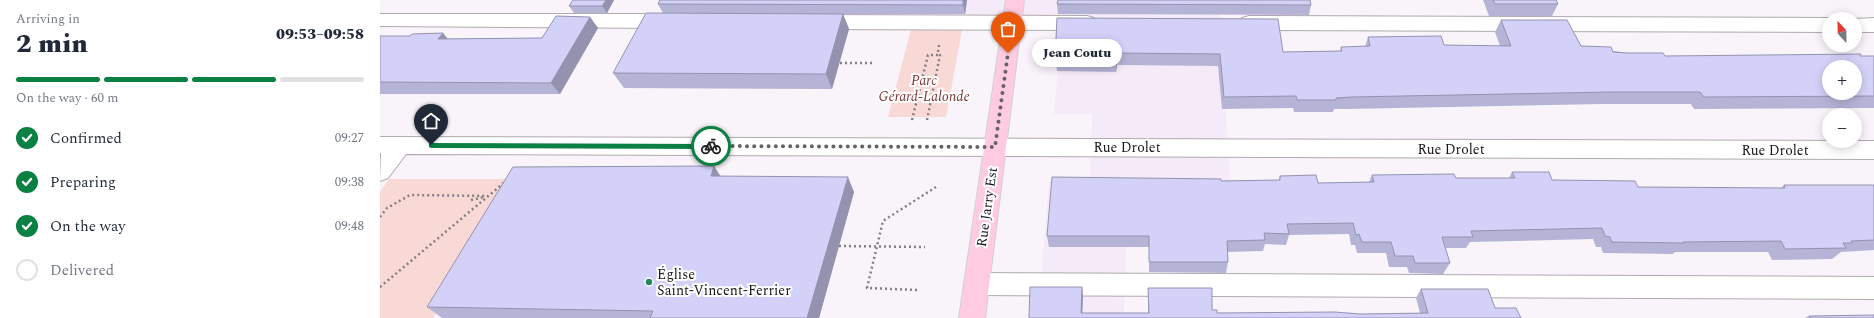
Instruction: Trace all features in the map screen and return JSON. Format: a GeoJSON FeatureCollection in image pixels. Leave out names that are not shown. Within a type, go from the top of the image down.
{"type":"FeatureCollection","features":[{"type":"Feature","properties":{"kind":"main road","name":"Rue Jarry Est"},"geometry":{"type":"LineString","coordinates":[[972,318],[1015,0]]}},
{"type":"Feature","properties":{"kind":"street"},"geometry":{"type":"LineString","coordinates":[[380,20],[691,21]]}},
{"type":"Feature","properties":{"kind":"street"},"geometry":{"type":"LineString","coordinates":[[803,22],[1102,23]]}},
{"type":"Feature","properties":{"kind":"street"},"geometry":{"type":"LineString","coordinates":[[1234,23],[1822,25]]}},
{"type":"Feature","properties":{"kind":"street"},"geometry":{"type":"LineString","coordinates":[[1862,25],[1874,25]]}},
{"type":"Feature","properties":{"kind":"street"},"geometry":{"type":"LineString","coordinates":[[380,172],[390,145]]}},
{"type":"Feature","properties":{"kind":"street","name":"Rue Drolet"},"geometry":{"type":"LineString","coordinates":[[390,145],[1874,150]]}},
{"type":"Feature","properties":{"kind":"street"},"geometry":{"type":"LineString","coordinates":[[976,284],[1874,288]]}},
{"type":"Feature","properties":{"kind":"path"},"geometry":{"type":"LineString","coordinates":[[927,120],[940,55],[938,52],[940,40]]}},
{"type":"Feature","properties":{"kind":"path"},"geometry":{"type":"LineString","coordinates":[[912,120],[928,55],[940,55]]}},
{"type":"Feature","properties":{"kind":"path"},"geometry":{"type":"LineString","coordinates":[[840,63],[873,63]]}},
{"type":"Feature","properties":{"kind":"path"},"geometry":{"type":"LineString","coordinates":[[922,78],[935,79]]}},
{"type":"Feature","properties":{"kind":"path"},"geometry":{"type":"LineString","coordinates":[[380,287],[508,179]]}},
{"type":"Feature","properties":{"kind":"path"},"geometry":{"type":"LineString","coordinates":[[917,290],[866,288],[883,221],[936,187]]}},
{"type":"Feature","properties":{"kind":"path"},"geometry":{"type":"LineString","coordinates":[[380,217],[387,208],[410,195],[488,196]]}},
{"type":"Feature","properties":{"kind":"path"},"geometry":{"type":"LineString","coordinates":[[470,200],[488,196]]}},
{"type":"Feature","properties":{"kind":"path"},"geometry":{"type":"LineString","coordinates":[[839,246],[925,247]]}},
{"type":"Feature","properties":{"kind":"shaded area"},"geometry":{"type":"Polygon","coordinates":[[[852,0],[1137,0],[1220,10],[1230,187],[1128,187],[1124,318],[1038,318],[1049,182],[1090,183],[1092,114],[1054,114],[1062,17],[849,16],[852,0]]]}},
{"type":"Feature","properties":{"kind":"green space","name":"Parc Gérard-Lalonde"},"geometry":{"type":"Polygon","coordinates":[[[911,29],[962,30],[946,117],[888,117],[911,29]]]}},
{"type":"Feature","properties":{"kind":"green space"},"geometry":{"type":"Polygon","coordinates":[[[389,179],[515,179],[433,318],[380,318],[380,192],[389,179]]]}},
{"type":"Feature","properties":{"kind":"building"},"geometry":{"type":"Polygon","coordinates":[[[573,0],[606,0],[602,6],[569,6],[573,0]]]}},
{"type":"Feature","properties":{"kind":"building"},"geometry":{"type":"Polygon","coordinates":[[[660,0],[963,0],[963,5],[658,4],[660,0]]]}},
{"type":"Feature","properties":{"kind":"building"},"geometry":{"type":"Polygon","coordinates":[[[1058,0],[1310,0],[1311,5],[1057,4],[1058,0]]]}},
{"type":"Feature","properties":{"kind":"building"},"geometry":{"type":"Polygon","coordinates":[[[1493,0],[1556,0],[1558,4],[1495,4],[1493,0]]]}},
{"type":"Feature","properties":{"kind":"building"},"geometry":{"type":"Polygon","coordinates":[[[646,13],[843,14],[826,74],[613,73],[646,13]]]}},
{"type":"Feature","properties":{"kind":"building"},"geometry":{"type":"Polygon","coordinates":[[[556,16],[590,17],[551,83],[380,82],[380,36],[410,36],[412,34],[443,33],[438,39],[542,38],[556,16]]]}},
{"type":"Feature","properties":{"kind":"building"},"geometry":{"type":"Polygon","coordinates":[[[1057,18],[1278,19],[1283,52],[1342,51],[1341,47],[1370,46],[1368,37],[1441,36],[1444,45],[1511,46],[1501,20],[1567,20],[1581,46],[1611,47],[1613,52],[1663,53],[1665,56],[1861,54],[1860,56],[1874,56],[1874,96],[1862,96],[1862,60],[1822,60],[1822,96],[1704,97],[1700,92],[1610,92],[1351,97],[1336,98],[1336,100],[1297,100],[1296,96],[1224,97],[1220,54],[1117,53],[1116,60],[1055,59],[1057,18]]]}},
{"type":"Feature","properties":{"kind":"building","name":"Église Saint-Vincent-Ferrier"},"geometry":{"type":"Polygon","coordinates":[[[714,166],[711,176],[848,177],[807,318],[650,318],[653,311],[427,307],[513,167],[714,166]]]}},
{"type":"Feature","properties":{"kind":"building"},"geometry":{"type":"Polygon","coordinates":[[[1512,172],[1549,172],[1552,180],[1635,181],[1638,187],[1785,188],[1784,185],[1874,185],[1874,240],[1851,241],[1852,243],[1843,243],[1846,248],[1785,249],[1781,241],[1683,242],[1684,243],[1612,242],[1610,237],[1605,236],[1602,228],[1471,231],[1473,237],[1442,237],[1450,263],[1415,263],[1413,256],[1395,256],[1391,242],[1362,242],[1359,234],[1356,235],[1353,223],[1287,224],[1289,234],[1264,233],[1265,240],[1227,241],[1228,262],[1149,262],[1149,236],[1047,236],[1052,177],[1221,179],[1221,181],[1280,180],[1280,176],[1316,175],[1318,183],[1374,182],[1372,175],[1454,174],[1456,178],[1515,178],[1512,172]]]}},
{"type":"Feature","properties":{"kind":"building"},"geometry":{"type":"Polygon","coordinates":[[[1030,287],[1082,287],[1081,313],[1149,313],[1148,288],[1212,288],[1212,310],[1217,310],[1217,313],[1334,312],[1361,314],[1428,313],[1421,289],[1488,289],[1495,308],[1516,308],[1521,318],[1029,318],[1030,287]]]}},
{"type":"Feature","properties":{"kind":"building"},"geometry":{"type":"Polygon","coordinates":[[[1874,315],[1874,318],[1810,318],[1809,316],[1874,315]]]}},
{"type":"Feature","properties":{"kind":"way so far"},"geometry":{"type":"LineString","coordinates":[[711,146],[926,148],[995,147],[1008,53]]}},
{"type":"Feature","properties":{"kind":"place","name":"Jean Coutu"},"geometry":{"type":"Point","coordinates":[1008,53]}},
{"type":"Feature","properties":{"kind":"place","name":"Église Saint-Vincent-Ferrier"},"geometry":{"type":"Point","coordinates":[649,282]}},
{"type":"Feature","properties":{"kind":"route"},"geometry":{"type":"LineString","coordinates":[[431,145],[711,146]]}}]}
